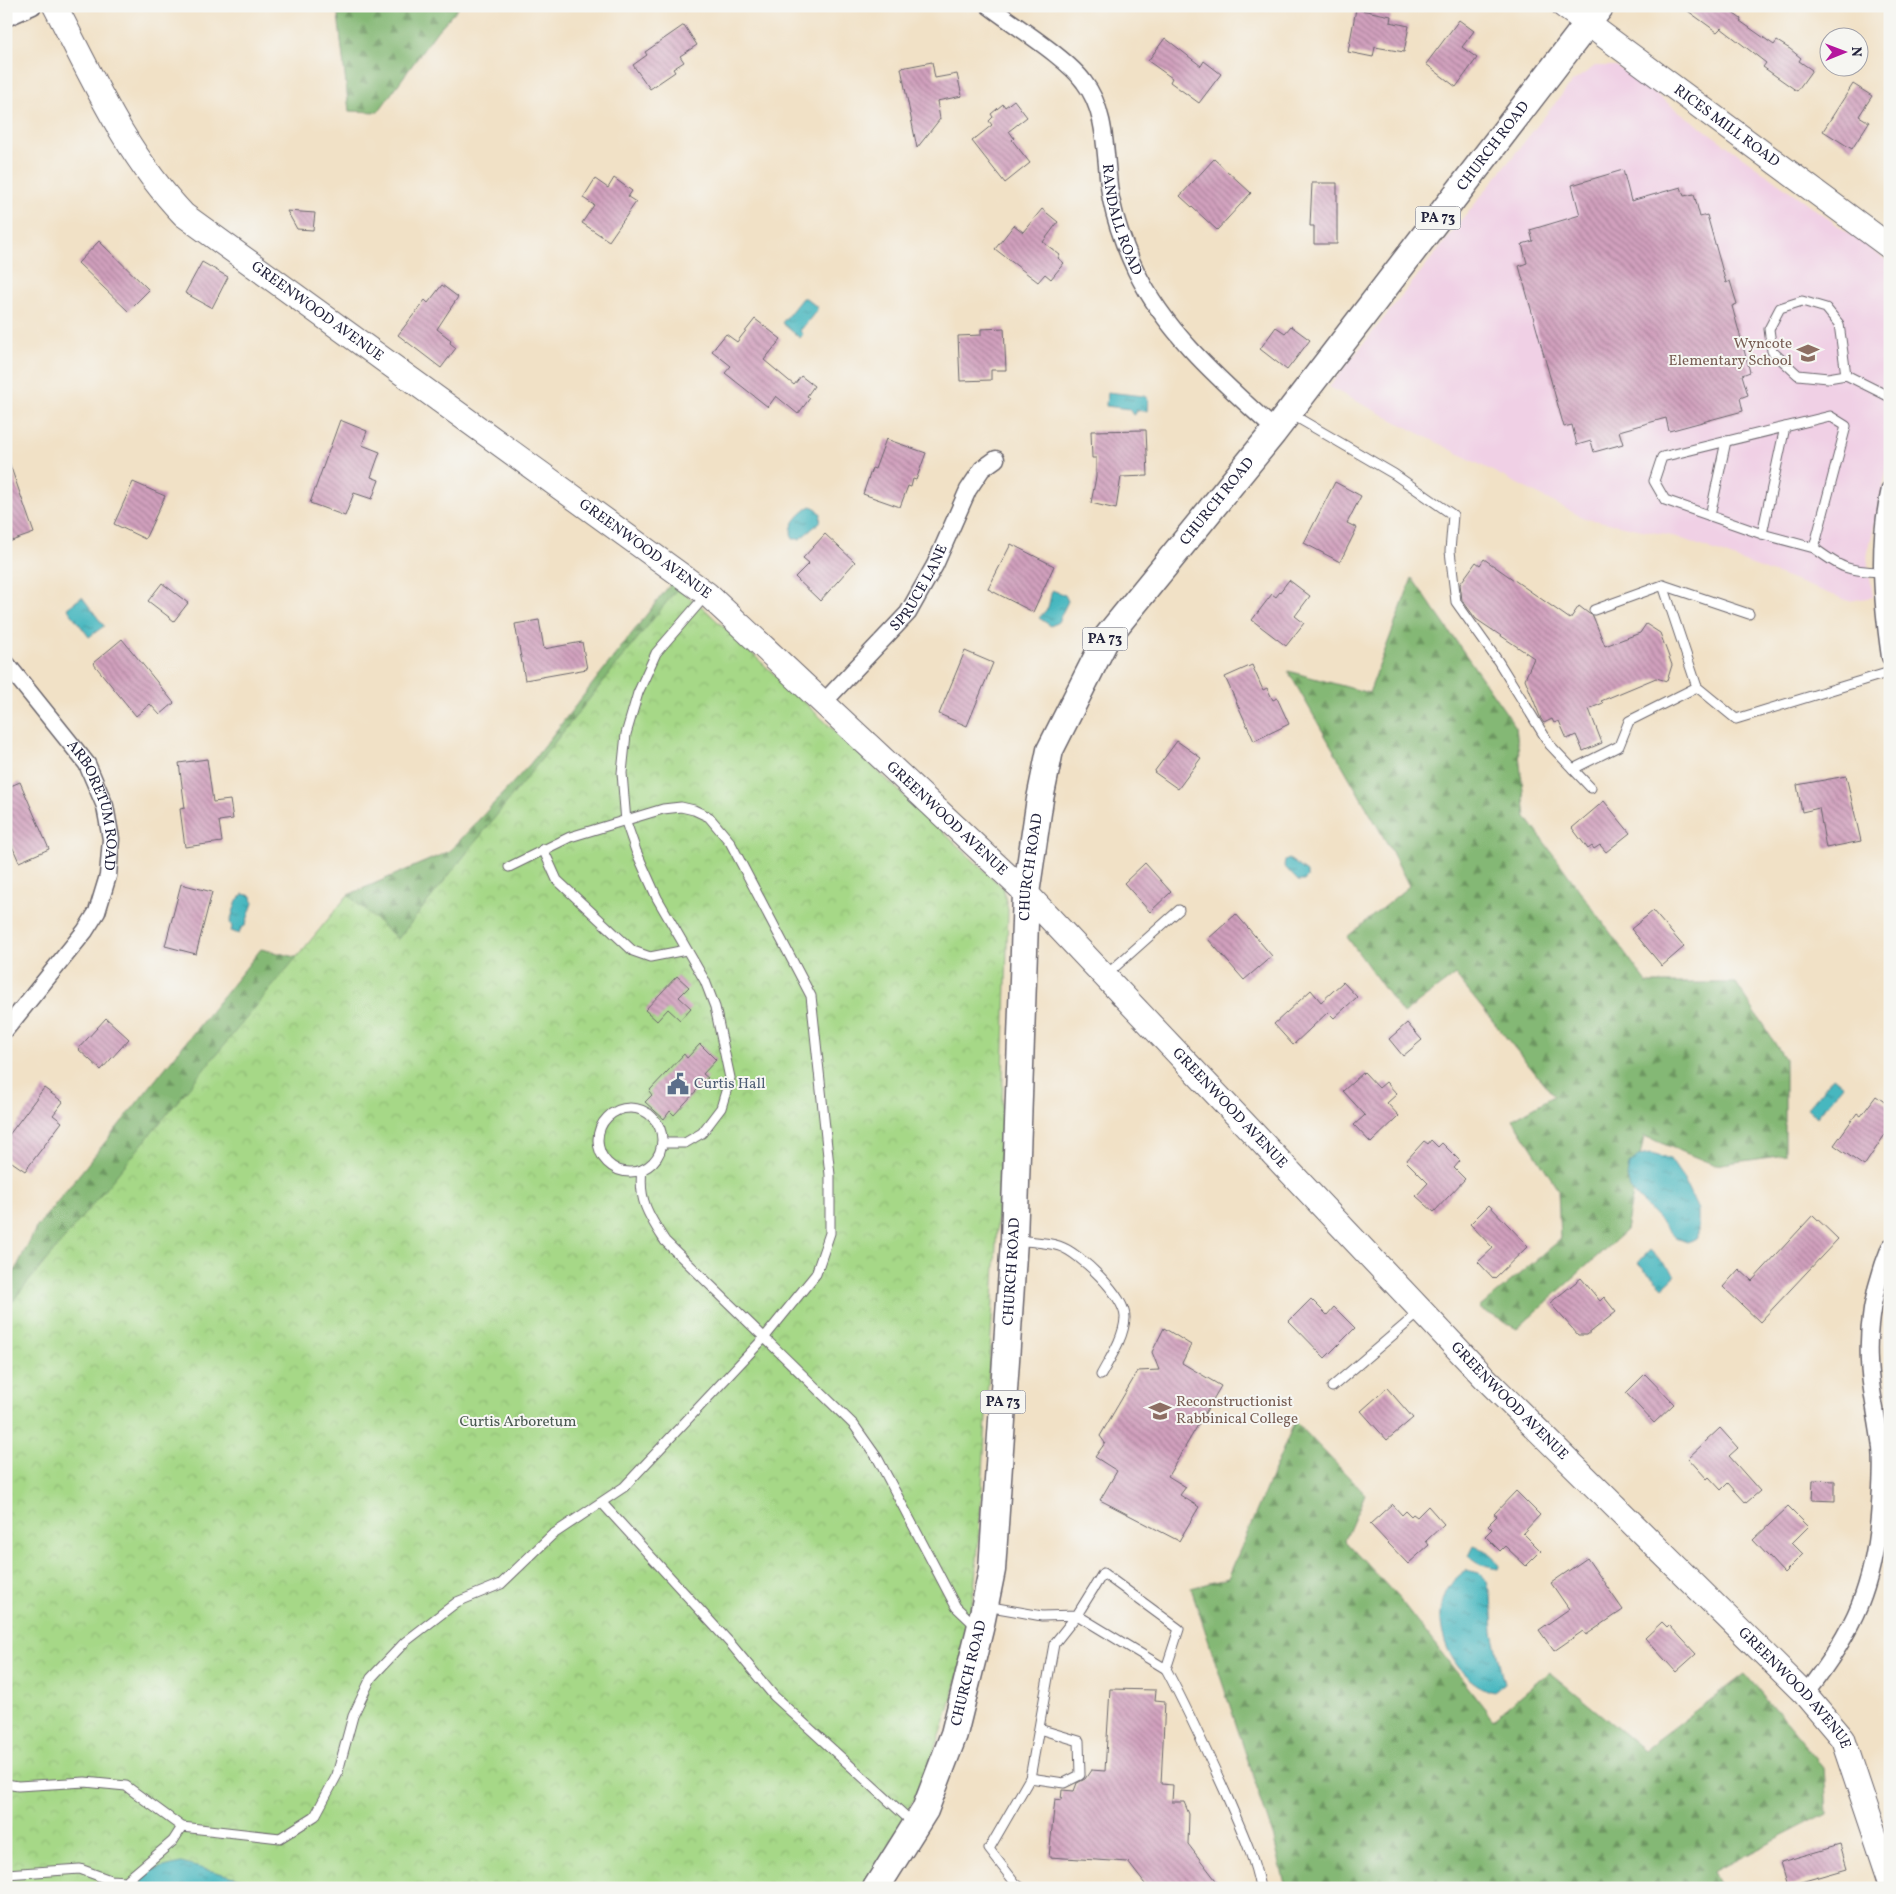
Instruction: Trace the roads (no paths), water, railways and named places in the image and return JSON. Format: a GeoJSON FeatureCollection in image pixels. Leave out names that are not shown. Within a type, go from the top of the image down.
{"type":"FeatureCollection","features":[{"type":"Feature","properties":{"kind":"main road","name":"GREENWOOD AVENUE"},"geometry":{"type":"LineString","coordinates":[[55,6],[132,150],[152,180],[184,214],[707,594],[1026,893],[1485,1378],[1805,1694],[1844,1739],[1886,1846],[1890,1879]]}},
{"type":"Feature","properties":{"kind":"main road","name":"RICES MILL ROAD"},"geometry":{"type":"LineString","coordinates":[[1564,6],[1594,15],[1890,247]]}},
{"type":"Feature","properties":{"kind":"main road","name":"CHURCH ROAD"},"geometry":{"type":"LineString","coordinates":[[876,1888],[925,1810],[954,1734],[992,1570],[1014,1240],[1026,893],[1040,799],[1050,750],[1107,637],[1282,421],[1594,15]]}},
{"type":"Feature","properties":{"kind":"street"},"geometry":{"type":"LineString","coordinates":[[6,18],[33,6]]}},
{"type":"Feature","properties":{"kind":"street","name":"RANDALL ROAD"},"geometry":{"type":"LineString","coordinates":[[990,6],[1072,69],[1090,90],[1102,125],[1111,199],[1119,228],[1143,284],[1169,324],[1194,353],[1282,421]]}},
{"type":"Feature","properties":{"kind":"street","name":"SPRUCE LANE"},"geometry":{"type":"LineString","coordinates":[[823,703],[908,613],[935,565],[968,490],[982,469],[996,459]]}},
{"type":"Feature","properties":{"kind":"street"},"geometry":{"type":"LineString","coordinates":[[1890,489],[1884,515],[1881,572],[1890,657]]}},
{"type":"Feature","properties":{"kind":"street","name":"ARBORETUM ROAD"},"geometry":{"type":"LineString","coordinates":[[6,663],[86,764],[105,806],[111,839],[108,876],[97,912],[86,931],[6,1029]]}},
{"type":"Feature","properties":{"kind":"street"},"geometry":{"type":"LineString","coordinates":[[1805,1694],[1828,1664],[1849,1630],[1872,1572],[1878,1544],[1881,1459],[1869,1362],[1869,1329],[1878,1278],[1890,1247]]}},
{"type":"Feature","properties":{"kind":"lane"},"geometry":{"type":"LineString","coordinates":[[1846,375],[1839,324],[1826,308],[1802,301],[1780,308],[1769,328],[1772,351],[1798,375],[1828,378],[1846,375],[1890,397]]}},
{"type":"Feature","properties":{"kind":"lane"},"geometry":{"type":"LineString","coordinates":[[1814,548],[1846,426],[1830,416],[1662,457],[1654,481],[1665,500],[1762,534],[1814,548],[1833,562],[1853,572],[1881,572]]}},
{"type":"Feature","properties":{"kind":"lane"},"geometry":{"type":"LineString","coordinates":[[1282,421],[1394,474],[1453,514],[1450,551],[1456,602],[1498,661],[1550,745],[1591,788]]}},
{"type":"Feature","properties":{"kind":"lane"},"geometry":{"type":"LineString","coordinates":[[1762,534],[1785,427]]}},
{"type":"Feature","properties":{"kind":"lane"},"geometry":{"type":"LineString","coordinates":[[1710,516],[1726,441]]}},
{"type":"Feature","properties":{"kind":"lane"},"geometry":{"type":"LineString","coordinates":[[1663,585],[1697,687],[1736,719],[1890,672]]}},
{"type":"Feature","properties":{"kind":"lane"},"geometry":{"type":"LineString","coordinates":[[1594,610],[1663,585],[1749,614]]}},
{"type":"Feature","properties":{"kind":"lane"},"geometry":{"type":"LineString","coordinates":[[662,1143],[685,1143],[702,1133],[721,1108],[730,1078],[715,1007],[705,981],[657,898],[636,851],[626,822],[622,773],[626,734],[638,693],[656,654],[707,594]]}},
{"type":"Feature","properties":{"kind":"lane"},"geometry":{"type":"LineString","coordinates":[[1573,769],[1619,746],[1628,721],[1697,687]]}},
{"type":"Feature","properties":{"kind":"lane"},"geometry":{"type":"LineString","coordinates":[[6,1784],[18,1786],[85,1782],[126,1786],[182,1827],[280,1838],[316,1816],[338,1775],[353,1716],[371,1678],[405,1642],[457,1602],[501,1584],[552,1535],[624,1487],[764,1338],[816,1274],[830,1233],[830,1175],[812,996],[730,842],[709,817],[694,810],[680,807],[663,809],[626,822],[600,827],[570,837],[509,866]]}},
{"type":"Feature","properties":{"kind":"lane"},"geometry":{"type":"LineString","coordinates":[[542,849],[557,880],[633,951],[650,957],[686,950]]}},
{"type":"Feature","properties":{"kind":"lane"},"geometry":{"type":"LineString","coordinates":[[1105,976],[1179,910]]}},
{"type":"Feature","properties":{"kind":"lane"},"geometry":{"type":"LineString","coordinates":[[621,1108],[641,1110],[657,1123],[662,1143],[655,1159],[642,1170],[631,1172],[621,1171],[604,1160],[597,1140],[604,1120],[621,1108]]}},
{"type":"Feature","properties":{"kind":"lane"},"geometry":{"type":"LineString","coordinates":[[642,1170],[639,1188],[648,1214],[665,1241],[854,1425],[878,1459],[956,1607],[982,1617],[1077,1615],[1166,1669],[1196,1724],[1237,1820],[1256,1869],[1260,1888]]}},
{"type":"Feature","properties":{"kind":"lane"},"geometry":{"type":"LineString","coordinates":[[1014,1240],[1060,1246],[1081,1258],[1121,1302],[1126,1317],[1118,1343],[1101,1375]]}},
{"type":"Feature","properties":{"kind":"lane"},"geometry":{"type":"LineString","coordinates":[[1332,1387],[1421,1311]]}},
{"type":"Feature","properties":{"kind":"lane"},"geometry":{"type":"LineString","coordinates":[[602,1503],[730,1643],[774,1696],[916,1826]]}},
{"type":"Feature","properties":{"kind":"lane"},"geometry":{"type":"LineString","coordinates":[[1022,1888],[1016,1884],[989,1849],[1030,1778],[1054,1644],[1077,1615],[1103,1573],[1180,1629],[1166,1669]]}},
{"type":"Feature","properties":{"kind":"lane"},"geometry":{"type":"LineString","coordinates":[[1030,1778],[1064,1783],[1080,1775],[1079,1741],[1038,1729]]}},
{"type":"Feature","properties":{"kind":"lane"},"geometry":{"type":"LineString","coordinates":[[6,1874],[80,1869],[110,1880],[126,1881],[172,1841],[182,1827]]}},
{"type":"Feature","properties":{"kind":"water"},"geometry":{"type":"Polygon","coordinates":[[[802,298],[806,298],[817,307],[817,310],[800,331],[803,334],[800,338],[782,323],[802,298]]]}},
{"type":"Feature","properties":{"kind":"water"},"geometry":{"type":"Polygon","coordinates":[[[1107,392],[1144,396],[1148,399],[1147,411],[1136,410],[1137,412],[1133,415],[1129,409],[1106,406],[1107,392]]]}},
{"type":"Feature","properties":{"kind":"water"},"geometry":{"type":"Polygon","coordinates":[[[811,506],[821,514],[820,522],[800,539],[793,539],[791,529],[795,520],[811,506]]]}},
{"type":"Feature","properties":{"kind":"water"},"geometry":{"type":"Polygon","coordinates":[[[1052,590],[1065,595],[1068,601],[1058,622],[1051,626],[1039,618],[1048,608],[1052,590]]]}},
{"type":"Feature","properties":{"kind":"water"},"geometry":{"type":"Polygon","coordinates":[[[82,597],[104,626],[89,637],[67,608],[82,597]]]}},
{"type":"Feature","properties":{"kind":"water"},"geometry":{"type":"Polygon","coordinates":[[[1289,859],[1307,872],[1307,878],[1304,881],[1298,881],[1284,866],[1285,861],[1289,859]]]}},
{"type":"Feature","properties":{"kind":"water"},"geometry":{"type":"Polygon","coordinates":[[[243,894],[252,896],[253,903],[245,926],[241,928],[239,934],[231,931],[230,922],[237,900],[243,894]]]}},
{"type":"Feature","properties":{"kind":"water"},"geometry":{"type":"Polygon","coordinates":[[[1833,1077],[1843,1085],[1817,1117],[1807,1108],[1833,1077]]]}},
{"type":"Feature","properties":{"kind":"water"},"geometry":{"type":"Polygon","coordinates":[[[1651,1154],[1670,1159],[1683,1178],[1698,1210],[1698,1238],[1687,1242],[1676,1238],[1630,1189],[1627,1177],[1629,1164],[1638,1156],[1651,1154]]]}},
{"type":"Feature","properties":{"kind":"water"},"geometry":{"type":"Polygon","coordinates":[[[1650,1250],[1676,1275],[1663,1287],[1638,1263],[1650,1250]]]}},
{"type":"Feature","properties":{"kind":"water"},"geometry":{"type":"Polygon","coordinates":[[[1474,1546],[1489,1552],[1499,1566],[1498,1569],[1482,1565],[1469,1556],[1474,1546]]]}},
{"type":"Feature","properties":{"kind":"water"},"geometry":{"type":"Polygon","coordinates":[[[1467,1570],[1479,1573],[1487,1582],[1491,1595],[1493,1633],[1505,1683],[1494,1692],[1477,1685],[1462,1672],[1451,1656],[1444,1637],[1441,1618],[1443,1600],[1452,1583],[1467,1570]]]}},
{"type":"Feature","properties":{"kind":"water"},"geometry":{"type":"Polygon","coordinates":[[[181,1863],[254,1882],[257,1888],[137,1888],[151,1870],[181,1863]]]}},
{"type":"Feature","properties":{"kind":"place","name":"Wyncote Elementary School"},"geometry":{"type":"Point","coordinates":[1808,353]}},
{"type":"Feature","properties":{"kind":"place","name":"Curtis Hall"},"geometry":{"type":"Point","coordinates":[678,1084]}},
{"type":"Feature","properties":{"kind":"place","name":"Reconstructionist Rabbinical College"},"geometry":{"type":"Point","coordinates":[1160,1411]}},
{"type":"Feature","properties":{"kind":"park label","name":"Curtis Arboretum"},"geometry":{"type":"Point","coordinates":[518,1422]}}]}
